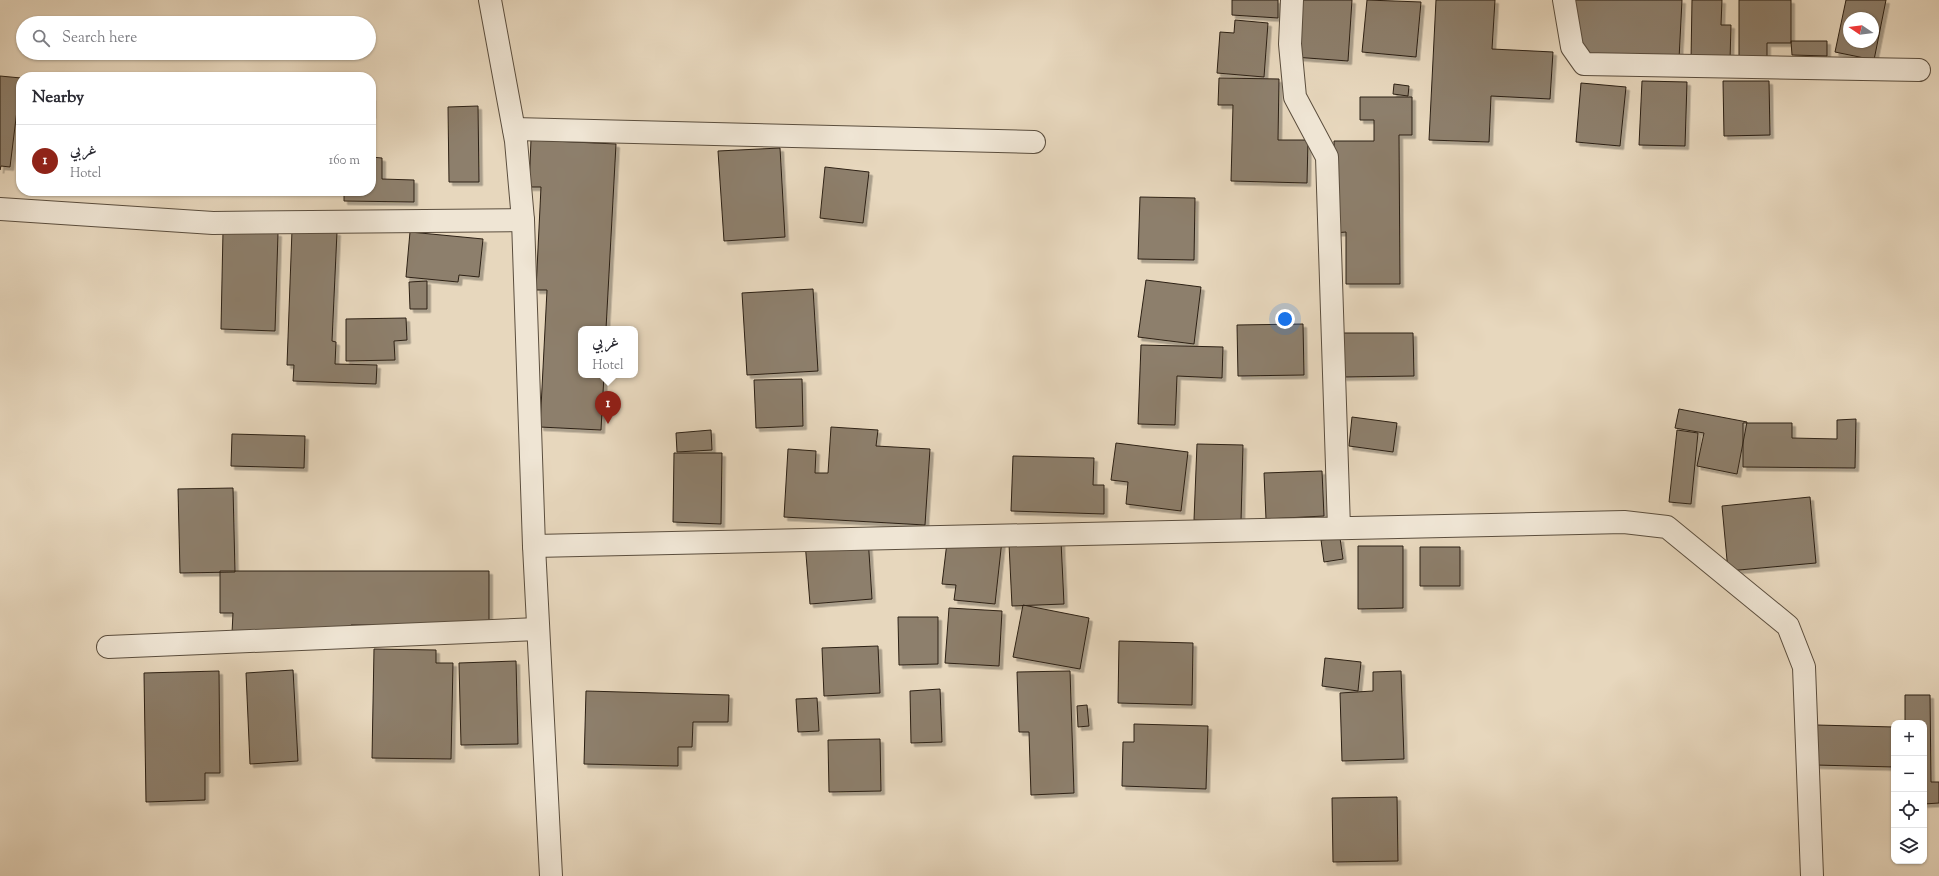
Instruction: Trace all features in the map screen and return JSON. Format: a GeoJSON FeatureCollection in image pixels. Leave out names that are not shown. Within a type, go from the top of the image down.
{"type":"FeatureCollection","features":[{"type":"Feature","properties":{"kind":"street"},"geometry":{"type":"LineString","coordinates":[[490,0],[514,129],[523,220],[534,546],[551,876]]}},
{"type":"Feature","properties":{"kind":"street"},"geometry":{"type":"LineString","coordinates":[[1292,0],[1290,44],[1295,97],[1327,157],[1339,528]]}},
{"type":"Feature","properties":{"kind":"street"},"geometry":{"type":"LineString","coordinates":[[1564,0],[1572,47],[1584,64],[1919,70]]}},
{"type":"Feature","properties":{"kind":"street"},"geometry":{"type":"LineString","coordinates":[[514,129],[1034,142]]}},
{"type":"Feature","properties":{"kind":"street"},"geometry":{"type":"LineString","coordinates":[[0,208],[213,223],[523,220]]}},
{"type":"Feature","properties":{"kind":"street"},"geometry":{"type":"LineString","coordinates":[[534,546],[1624,522],[1667,527],[1788,626],[1804,668],[1812,876]]}},
{"type":"Feature","properties":{"kind":"street"},"geometry":{"type":"LineString","coordinates":[[108,647],[538,629]]}},
{"type":"Feature","properties":{"kind":"building"},"geometry":{"type":"Polygon","coordinates":[[[1232,0],[1278,0],[1278,18],[1232,15],[1232,0]]]}},
{"type":"Feature","properties":{"kind":"building"},"geometry":{"type":"Polygon","coordinates":[[[1298,0],[1352,0],[1348,61],[1294,57],[1298,0]]]}},
{"type":"Feature","properties":{"kind":"building"},"geometry":{"type":"Polygon","coordinates":[[[1367,0],[1421,2],[1416,57],[1362,52],[1367,0]]]}},
{"type":"Feature","properties":{"kind":"building"},"geometry":{"type":"Polygon","coordinates":[[[1436,0],[1495,0],[1492,49],[1553,52],[1550,99],[1491,96],[1489,142],[1429,140],[1436,0]]]}},
{"type":"Feature","properties":{"kind":"building"},"geometry":{"type":"Polygon","coordinates":[[[1575,0],[1682,0],[1679,59],[1573,54],[1575,0]]]}},
{"type":"Feature","properties":{"kind":"building"},"geometry":{"type":"Polygon","coordinates":[[[1692,0],[1722,0],[1721,25],[1731,25],[1730,60],[1691,60],[1692,0]]]}},
{"type":"Feature","properties":{"kind":"building"},"geometry":{"type":"Polygon","coordinates":[[[1739,0],[1791,0],[1791,43],[1767,43],[1767,62],[1739,62],[1739,0]]]}},
{"type":"Feature","properties":{"kind":"building"},"geometry":{"type":"Polygon","coordinates":[[[1846,0],[1886,0],[1879,35],[1879,12],[1843,12],[1846,0]]]}},
{"type":"Feature","properties":{"kind":"building"},"geometry":{"type":"Polygon","coordinates":[[[1843,14],[1843,48],[1876,48],[1874,60],[1835,52],[1843,14]]]}},
{"type":"Feature","properties":{"kind":"building"},"geometry":{"type":"Polygon","coordinates":[[[1235,20],[1268,23],[1264,77],[1217,73],[1220,32],[1234,33],[1235,20]]]}},
{"type":"Feature","properties":{"kind":"building"},"geometry":{"type":"Polygon","coordinates":[[[1791,41],[1827,41],[1827,56],[1792,55],[1791,41]]]}},
{"type":"Feature","properties":{"kind":"building"},"geometry":{"type":"Polygon","coordinates":[[[0,76],[16,78],[16,118],[10,167],[1,166],[0,170],[0,76]]]}},
{"type":"Feature","properties":{"kind":"building"},"geometry":{"type":"Polygon","coordinates":[[[1219,78],[1279,79],[1278,140],[1308,140],[1307,183],[1231,181],[1233,105],[1218,105],[1219,78]]]}},
{"type":"Feature","properties":{"kind":"building"},"geometry":{"type":"Polygon","coordinates":[[[1642,81],[1687,82],[1685,146],[1639,145],[1642,81]]]}},
{"type":"Feature","properties":{"kind":"building"},"geometry":{"type":"Polygon","coordinates":[[[1723,81],[1769,81],[1770,135],[1724,136],[1723,81]]]}},
{"type":"Feature","properties":{"kind":"building"},"geometry":{"type":"Polygon","coordinates":[[[1581,83],[1626,87],[1620,146],[1576,142],[1581,83]]]}},
{"type":"Feature","properties":{"kind":"building"},"geometry":{"type":"Polygon","coordinates":[[[1394,84],[1409,86],[1408,96],[1393,94],[1394,84]]]}},
{"type":"Feature","properties":{"kind":"building"},"geometry":{"type":"Polygon","coordinates":[[[1360,97],[1412,97],[1412,135],[1399,135],[1400,284],[1346,284],[1346,232],[1334,233],[1334,141],[1374,141],[1374,120],[1360,120],[1360,97]]]}},
{"type":"Feature","properties":{"kind":"building"},"geometry":{"type":"Polygon","coordinates":[[[478,106],[479,182],[449,182],[448,107],[478,106]]]}},
{"type":"Feature","properties":{"kind":"building"},"geometry":{"type":"Polygon","coordinates":[[[531,140],[616,144],[606,326],[578,326],[578,378],[604,378],[601,430],[540,427],[547,290],[536,290],[541,187],[529,187],[531,140]]]}},
{"type":"Feature","properties":{"kind":"building"},"geometry":{"type":"Polygon","coordinates":[[[780,148],[785,237],[724,241],[718,151],[780,148]]]}},
{"type":"Feature","properties":{"kind":"building"},"geometry":{"type":"Polygon","coordinates":[[[376,157],[382,158],[382,179],[414,180],[414,202],[344,201],[344,196],[376,196],[376,157]]]}},
{"type":"Feature","properties":{"kind":"building"},"geometry":{"type":"Polygon","coordinates":[[[825,167],[869,172],[863,223],[820,218],[825,167]]]}},
{"type":"Feature","properties":{"kind":"building"},"geometry":{"type":"Polygon","coordinates":[[[1140,197],[1195,198],[1194,260],[1138,259],[1140,197]]]}},
{"type":"Feature","properties":{"kind":"building"},"geometry":{"type":"Polygon","coordinates":[[[292,230],[337,232],[332,341],[336,342],[335,364],[377,365],[376,384],[293,381],[294,365],[287,365],[292,230]]]}},
{"type":"Feature","properties":{"kind":"building"},"geometry":{"type":"Polygon","coordinates":[[[223,231],[278,233],[275,331],[221,329],[223,231]]]}},
{"type":"Feature","properties":{"kind":"building"},"geometry":{"type":"Polygon","coordinates":[[[410,232],[483,239],[479,277],[459,275],[458,282],[406,277],[410,232]]]}},
{"type":"Feature","properties":{"kind":"building"},"geometry":{"type":"Polygon","coordinates":[[[1146,280],[1201,287],[1194,344],[1138,337],[1146,280]]]}},
{"type":"Feature","properties":{"kind":"building"},"geometry":{"type":"Polygon","coordinates":[[[427,281],[427,309],[410,309],[409,282],[427,281]]]}},
{"type":"Feature","properties":{"kind":"building"},"geometry":{"type":"Polygon","coordinates":[[[813,289],[818,371],[747,375],[742,293],[813,289]]]}},
{"type":"Feature","properties":{"kind":"building"},"geometry":{"type":"Polygon","coordinates":[[[406,318],[407,340],[394,341],[395,360],[346,361],[346,319],[406,318]]]}},
{"type":"Feature","properties":{"kind":"building"},"geometry":{"type":"Polygon","coordinates":[[[1303,324],[1304,375],[1238,376],[1237,325],[1303,324]]]}},
{"type":"Feature","properties":{"kind":"building"},"geometry":{"type":"Polygon","coordinates":[[[1343,333],[1413,333],[1414,376],[1343,377],[1343,333]]]}},
{"type":"Feature","properties":{"kind":"building"},"geometry":{"type":"Polygon","coordinates":[[[1141,345],[1223,347],[1222,378],[1177,376],[1175,425],[1138,424],[1141,345]]]}},
{"type":"Feature","properties":{"kind":"building"},"geometry":{"type":"Polygon","coordinates":[[[802,379],[803,426],[756,428],[754,380],[802,379]]]}},
{"type":"Feature","properties":{"kind":"building"},"geometry":{"type":"Polygon","coordinates":[[[1679,409],[1747,422],[1737,474],[1697,466],[1704,433],[1675,428],[1679,409]]]}},
{"type":"Feature","properties":{"kind":"building"},"geometry":{"type":"Polygon","coordinates":[[[1352,417],[1397,423],[1393,452],[1349,446],[1352,417]]]}},
{"type":"Feature","properties":{"kind":"building"},"geometry":{"type":"Polygon","coordinates":[[[1856,419],[1855,468],[1743,467],[1743,423],[1792,423],[1792,438],[1837,439],[1837,420],[1856,419]]]}},
{"type":"Feature","properties":{"kind":"building"},"geometry":{"type":"Polygon","coordinates":[[[831,427],[878,430],[876,446],[930,449],[925,525],[784,517],[788,449],[816,451],[815,473],[828,473],[831,427]]]}},
{"type":"Feature","properties":{"kind":"building"},"geometry":{"type":"Polygon","coordinates":[[[711,430],[712,450],[677,452],[676,433],[711,430]]]}},
{"type":"Feature","properties":{"kind":"building"},"geometry":{"type":"Polygon","coordinates":[[[1677,430],[1698,433],[1691,504],[1669,502],[1677,430]]]}},
{"type":"Feature","properties":{"kind":"building"},"geometry":{"type":"Polygon","coordinates":[[[232,434],[305,436],[304,468],[231,466],[232,434]]]}},
{"type":"Feature","properties":{"kind":"building"},"geometry":{"type":"Polygon","coordinates":[[[1116,443],[1188,452],[1181,511],[1126,504],[1128,482],[1111,480],[1116,443]]]}},
{"type":"Feature","properties":{"kind":"building"},"geometry":{"type":"Polygon","coordinates":[[[1197,444],[1243,445],[1241,522],[1194,520],[1197,444]]]}},
{"type":"Feature","properties":{"kind":"building"},"geometry":{"type":"Polygon","coordinates":[[[674,453],[722,453],[721,524],[673,522],[674,453]]]}},
{"type":"Feature","properties":{"kind":"building"},"geometry":{"type":"Polygon","coordinates":[[[1013,456],[1094,458],[1093,485],[1104,485],[1104,514],[1011,511],[1013,456]]]}},
{"type":"Feature","properties":{"kind":"building"},"geometry":{"type":"Polygon","coordinates":[[[1322,471],[1324,516],[1266,519],[1264,473],[1322,471]]]}},
{"type":"Feature","properties":{"kind":"building"},"geometry":{"type":"Polygon","coordinates":[[[233,488],[235,572],[180,573],[178,489],[233,488]]]}},
{"type":"Feature","properties":{"kind":"building"},"geometry":{"type":"Polygon","coordinates":[[[1810,497],[1816,563],[1728,571],[1722,506],[1810,497]]]}},
{"type":"Feature","properties":{"kind":"building"},"geometry":{"type":"Polygon","coordinates":[[[948,534],[1002,540],[995,604],[954,600],[956,585],[942,584],[948,534]]]}},
{"type":"Feature","properties":{"kind":"building"},"geometry":{"type":"Polygon","coordinates":[[[868,537],[872,599],[810,604],[805,542],[868,537]]]}},
{"type":"Feature","properties":{"kind":"building"},"geometry":{"type":"Polygon","coordinates":[[[1340,538],[1343,559],[1324,562],[1321,540],[1340,538]]]}},
{"type":"Feature","properties":{"kind":"building"},"geometry":{"type":"Polygon","coordinates":[[[1061,541],[1064,604],[1012,606],[1009,544],[1061,541]]]}},
{"type":"Feature","properties":{"kind":"building"},"geometry":{"type":"Polygon","coordinates":[[[1358,546],[1403,546],[1403,608],[1358,609],[1358,546]]]}},
{"type":"Feature","properties":{"kind":"building"},"geometry":{"type":"Polygon","coordinates":[[[1420,547],[1460,547],[1460,586],[1420,586],[1420,547]]]}},
{"type":"Feature","properties":{"kind":"building"},"geometry":{"type":"Polygon","coordinates":[[[220,571],[489,571],[489,625],[351,625],[351,633],[232,633],[233,613],[220,613],[220,571]]]}},
{"type":"Feature","properties":{"kind":"building"},"geometry":{"type":"Polygon","coordinates":[[[1023,605],[1089,618],[1080,669],[1013,657],[1023,605]]]}},
{"type":"Feature","properties":{"kind":"building"},"geometry":{"type":"Polygon","coordinates":[[[949,608],[1002,611],[999,666],[945,663],[949,608]]]}},
{"type":"Feature","properties":{"kind":"building"},"geometry":{"type":"Polygon","coordinates":[[[898,617],[938,617],[938,664],[899,665],[898,617]]]}},
{"type":"Feature","properties":{"kind":"building"},"geometry":{"type":"Polygon","coordinates":[[[1119,641],[1193,643],[1192,705],[1118,703],[1119,641]]]}},
{"type":"Feature","properties":{"kind":"building"},"geometry":{"type":"Polygon","coordinates":[[[878,646],[880,693],[824,696],[822,648],[878,646]]]}},
{"type":"Feature","properties":{"kind":"building"},"geometry":{"type":"Polygon","coordinates":[[[374,649],[436,650],[436,663],[453,663],[451,759],[372,758],[374,649]]]}},
{"type":"Feature","properties":{"kind":"building"},"geometry":{"type":"Polygon","coordinates":[[[1325,658],[1361,662],[1358,691],[1322,686],[1325,658]]]}},
{"type":"Feature","properties":{"kind":"building"},"geometry":{"type":"Polygon","coordinates":[[[516,661],[518,744],[461,745],[459,663],[516,661]]]}},
{"type":"Feature","properties":{"kind":"building"},"geometry":{"type":"Polygon","coordinates":[[[293,670],[298,761],[250,764],[246,673],[293,670]]]}},
{"type":"Feature","properties":{"kind":"building"},"geometry":{"type":"Polygon","coordinates":[[[219,671],[220,773],[205,773],[205,800],[146,802],[144,673],[219,671]]]}},
{"type":"Feature","properties":{"kind":"building"},"geometry":{"type":"Polygon","coordinates":[[[1070,671],[1074,793],[1031,795],[1029,732],[1019,732],[1017,672],[1070,671]]]}},
{"type":"Feature","properties":{"kind":"building"},"geometry":{"type":"Polygon","coordinates":[[[1401,671],[1404,759],[1342,761],[1340,693],[1373,691],[1373,672],[1401,671]]]}},
{"type":"Feature","properties":{"kind":"building"},"geometry":{"type":"Polygon","coordinates":[[[940,689],[942,742],[911,743],[910,691],[940,689]]]}},
{"type":"Feature","properties":{"kind":"building"},"geometry":{"type":"Polygon","coordinates":[[[586,691],[729,695],[728,722],[693,722],[692,747],[678,747],[678,766],[584,764],[586,691]]]}},
{"type":"Feature","properties":{"kind":"building"},"geometry":{"type":"Polygon","coordinates":[[[1905,695],[1930,695],[1931,782],[1939,782],[1939,803],[1927,804],[1927,720],[1905,720],[1905,695]]]}},
{"type":"Feature","properties":{"kind":"building"},"geometry":{"type":"Polygon","coordinates":[[[817,698],[819,731],[798,732],[796,699],[817,698]]]}},
{"type":"Feature","properties":{"kind":"building"},"geometry":{"type":"Polygon","coordinates":[[[1087,705],[1089,726],[1078,727],[1077,706],[1087,705]]]}},
{"type":"Feature","properties":{"kind":"building"},"geometry":{"type":"Polygon","coordinates":[[[1134,724],[1208,726],[1206,789],[1122,786],[1123,742],[1134,742],[1134,724]]]}},
{"type":"Feature","properties":{"kind":"building"},"geometry":{"type":"Polygon","coordinates":[[[1816,725],[1891,727],[1891,767],[1815,765],[1816,725]]]}},
{"type":"Feature","properties":{"kind":"building"},"geometry":{"type":"Polygon","coordinates":[[[880,739],[881,791],[829,792],[828,740],[880,739]]]}},
{"type":"Feature","properties":{"kind":"building"},"geometry":{"type":"Polygon","coordinates":[[[1397,797],[1398,861],[1333,862],[1332,798],[1397,797]]]}},
{"type":"Feature","properties":{"kind":"place","name":"غربي"},"geometry":{"type":"Point","coordinates":[608,424]}}]}
